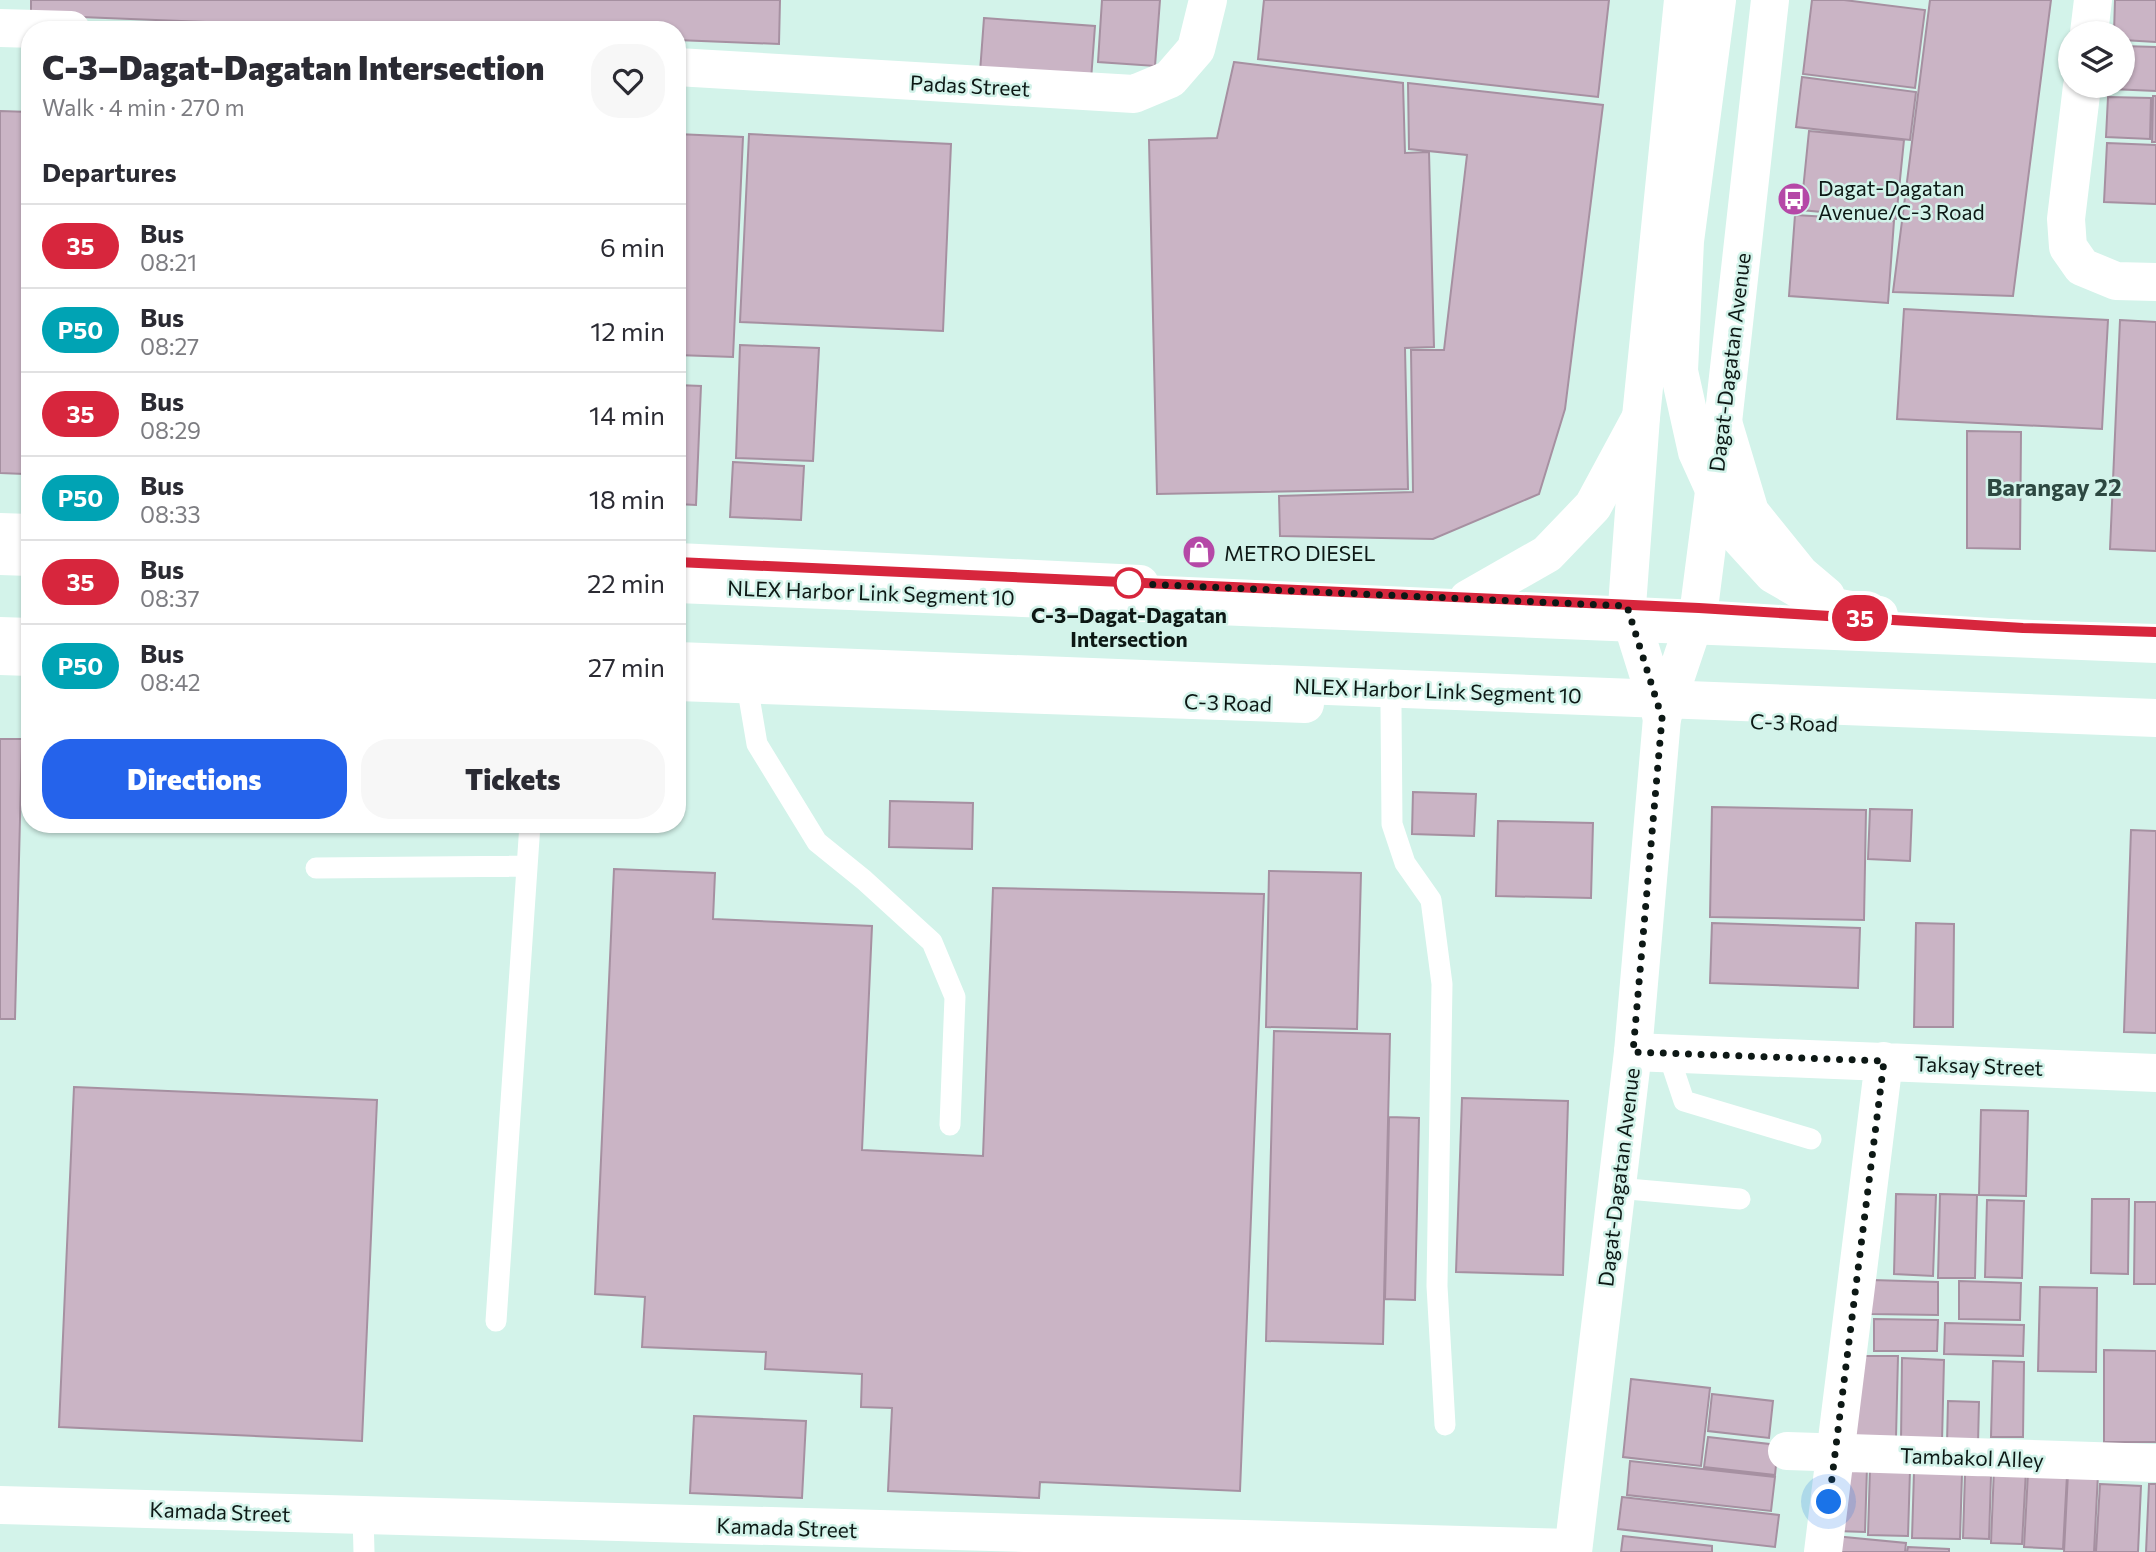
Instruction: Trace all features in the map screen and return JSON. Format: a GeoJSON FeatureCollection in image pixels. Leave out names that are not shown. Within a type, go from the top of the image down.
{"type":"FeatureCollection","features":[{"type":"Feature","properties":{"kind":"main road","name":"Padas Street"},"geometry":{"type":"LineString","coordinates":[[686,68],[1134,94],[1170,79],[1196,49],[1208,0]]}},
{"type":"Feature","properties":{"kind":"main road","name":"Dagat-Dagatan Avenue"},"geometry":{"type":"LineString","coordinates":[[1662,718],[1627,606],[1641,417],[1683,0]]}},
{"type":"Feature","properties":{"kind":"main road"},"geometry":{"type":"LineString","coordinates":[[1717,0],[1685,240],[1679,371],[1697,452],[1732,529],[1773,573],[1828,606],[2040,641]]}},
{"type":"Feature","properties":{"kind":"main road","name":"Dagat-Dagatan Avenue"},"geometry":{"type":"LineString","coordinates":[[1559,1550],[1616,1188],[1651,1053],[1662,718],[1699,608],[1723,422],[1770,0]]}},
{"type":"Feature","properties":{"kind":"main road"},"geometry":{"type":"LineString","coordinates":[[2090,21],[2093,0]]}},
{"type":"Feature","properties":{"kind":"main road"},"geometry":{"type":"LineString","coordinates":[[0,28],[21,29]]}},
{"type":"Feature","properties":{"kind":"main road"},"geometry":{"type":"LineString","coordinates":[[2081,98],[2066,219],[2068,247],[2082,267],[2116,281],[2156,282]]}},
{"type":"Feature","properties":{"kind":"main road"},"geometry":{"type":"LineString","coordinates":[[1468,599],[1547,554],[1593,506],[1641,417]]}},
{"type":"Feature","properties":{"kind":"main road"},"geometry":{"type":"LineString","coordinates":[[1723,422],[1750,512],[1800,574],[1852,618]]}},
{"type":"Feature","properties":{"kind":"main road"},"geometry":{"type":"LineString","coordinates":[[0,532],[21,533]]}},
{"type":"Feature","properties":{"kind":"main road"},"geometry":{"type":"LineString","coordinates":[[0,556],[21,557]]}},
{"type":"Feature","properties":{"kind":"main road"},"geometry":{"type":"LineString","coordinates":[[686,562],[1699,608],[2023,628],[2156,632]]}},
{"type":"Feature","properties":{"kind":"main road","name":"NLEX Harbor Link Segment 10"},"geometry":{"type":"LineString","coordinates":[[686,584],[2156,644]]}},
{"type":"Feature","properties":{"kind":"main road"},"geometry":{"type":"LineString","coordinates":[[0,636],[21,637]]}},
{"type":"Feature","properties":{"kind":"main road"},"geometry":{"type":"LineString","coordinates":[[0,656],[21,657]]}},
{"type":"Feature","properties":{"kind":"main road","name":"NLEX Harbor Link Segment 10"},"geometry":{"type":"LineString","coordinates":[[686,662],[2156,718]]}},
{"type":"Feature","properties":{"kind":"main road","name":"C-3 Road"},"geometry":{"type":"LineString","coordinates":[[686,682],[2156,734]]}},
{"type":"Feature","properties":{"kind":"main road","name":"Taksay Street"},"geometry":{"type":"LineString","coordinates":[[1651,1053],[2156,1073]]}},
{"type":"Feature","properties":{"kind":"main road"},"geometry":{"type":"LineString","coordinates":[[1822,1552],[1884,1061]]}},
{"type":"Feature","properties":{"kind":"main road","name":"Tambakol Alley"},"geometry":{"type":"LineString","coordinates":[[1787,1451],[2156,1463]]}},
{"type":"Feature","properties":{"kind":"main road","name":"Kamada Street"},"geometry":{"type":"LineString","coordinates":[[0,1505],[364,1534],[1559,1550]]}},
{"type":"Feature","properties":{"kind":"lane"},"geometry":{"type":"LineString","coordinates":[[747,685],[757,744],[817,842],[864,880],[932,942],[955,997],[950,1125]]}},
{"type":"Feature","properties":{"kind":"lane"},"geometry":{"type":"LineString","coordinates":[[1391,707],[1392,824],[1405,863],[1430,900],[1442,984],[1437,1286],[1445,1425]]}},
{"type":"Feature","properties":{"kind":"lane"},"geometry":{"type":"LineString","coordinates":[[496,1321],[529,833]]}},
{"type":"Feature","properties":{"kind":"lane"},"geometry":{"type":"LineString","coordinates":[[316,868],[527,866]]}},
{"type":"Feature","properties":{"kind":"lane"},"geometry":{"type":"LineString","coordinates":[[1651,1053],[1684,1101],[1811,1139]]}},
{"type":"Feature","properties":{"kind":"lane"},"geometry":{"type":"LineString","coordinates":[[1616,1188],[1740,1199]]}},
{"type":"Feature","properties":{"kind":"building"},"geometry":{"type":"Polygon","coordinates":[[[31,0],[780,0],[779,44],[686,40],[686,21],[181,21],[31,15],[31,0]]]}},
{"type":"Feature","properties":{"kind":"building"},"geometry":{"type":"Polygon","coordinates":[[[1102,0],[1160,0],[1155,66],[1098,62],[1102,0]]]}},
{"type":"Feature","properties":{"kind":"building"},"geometry":{"type":"Polygon","coordinates":[[[1264,0],[1609,0],[1598,97],[1258,59],[1264,0]]]}},
{"type":"Feature","properties":{"kind":"building"},"geometry":{"type":"Polygon","coordinates":[[[1812,0],[1844,0],[1925,10],[1915,88],[1803,74],[1812,0]]]}},
{"type":"Feature","properties":{"kind":"building"},"geometry":{"type":"Polygon","coordinates":[[[1930,0],[2051,0],[2013,296],[1893,292],[1930,0]]]}},
{"type":"Feature","properties":{"kind":"building"},"geometry":{"type":"Polygon","coordinates":[[[2115,0],[2156,0],[2156,42],[2135,41],[2135,21],[2114,21],[2115,0]]]}},
{"type":"Feature","properties":{"kind":"building"},"geometry":{"type":"Polygon","coordinates":[[[984,18],[1095,26],[1091,80],[980,72],[984,18]]]}},
{"type":"Feature","properties":{"kind":"building"},"geometry":{"type":"Polygon","coordinates":[[[2135,46],[2156,47],[2156,91],[2135,90],[2135,46]]]}},
{"type":"Feature","properties":{"kind":"building"},"geometry":{"type":"Polygon","coordinates":[[[1234,62],[1403,83],[1405,153],[1429,152],[1434,347],[1405,348],[1408,489],[1157,494],[1149,140],[1217,138],[1234,62]]]}},
{"type":"Feature","properties":{"kind":"building"},"geometry":{"type":"Polygon","coordinates":[[[1802,77],[1916,92],[1910,140],[1796,127],[1802,77]]]}},
{"type":"Feature","properties":{"kind":"building"},"geometry":{"type":"Polygon","coordinates":[[[1408,83],[1603,105],[1565,409],[1539,494],[1433,539],[1280,536],[1279,496],[1413,492],[1411,350],[1444,350],[1467,155],[1409,149],[1408,83]]]}},
{"type":"Feature","properties":{"kind":"building"},"geometry":{"type":"Polygon","coordinates":[[[2153,96],[2156,96],[2156,142],[2152,142],[2153,96]]]}},
{"type":"Feature","properties":{"kind":"building"},"geometry":{"type":"Polygon","coordinates":[[[2108,98],[2151,98],[2150,139],[2106,137],[2108,98]]]}},
{"type":"Feature","properties":{"kind":"building"},"geometry":{"type":"Polygon","coordinates":[[[0,111],[21,112],[21,474],[0,473],[0,111]]]}},
{"type":"Feature","properties":{"kind":"building"},"geometry":{"type":"Polygon","coordinates":[[[1809,131],[1904,140],[1896,219],[1801,210],[1809,131]]]}},
{"type":"Feature","properties":{"kind":"building"},"geometry":{"type":"Polygon","coordinates":[[[686,134],[743,137],[733,357],[686,355],[686,134]]]}},
{"type":"Feature","properties":{"kind":"building"},"geometry":{"type":"Polygon","coordinates":[[[749,134],[951,144],[943,331],[740,322],[749,134]]]}},
{"type":"Feature","properties":{"kind":"building"},"geometry":{"type":"Polygon","coordinates":[[[2107,143],[2156,145],[2156,204],[2104,202],[2107,143]]]}},
{"type":"Feature","properties":{"kind":"building"},"geometry":{"type":"Polygon","coordinates":[[[1795,215],[1894,221],[1888,303],[1789,296],[1795,215]]]}},
{"type":"Feature","properties":{"kind":"building"},"geometry":{"type":"Polygon","coordinates":[[[1904,309],[2108,320],[2102,429],[1897,419],[1904,309]]]}},
{"type":"Feature","properties":{"kind":"building"},"geometry":{"type":"Polygon","coordinates":[[[2120,320],[2156,322],[2156,551],[2110,549],[2120,320]]]}},
{"type":"Feature","properties":{"kind":"building"},"geometry":{"type":"Polygon","coordinates":[[[740,345],[819,348],[813,461],[736,458],[740,345]]]}},
{"type":"Feature","properties":{"kind":"building"},"geometry":{"type":"Polygon","coordinates":[[[686,385],[701,386],[696,505],[686,504],[686,385]]]}},
{"type":"Feature","properties":{"kind":"building"},"geometry":{"type":"Polygon","coordinates":[[[1967,431],[2021,432],[2020,549],[1967,548],[1967,431]]]}},
{"type":"Feature","properties":{"kind":"building"},"geometry":{"type":"Polygon","coordinates":[[[733,462],[804,466],[801,520],[730,517],[733,462]]]}},
{"type":"Feature","properties":{"kind":"building"},"geometry":{"type":"Polygon","coordinates":[[[0,739],[21,739],[15,1019],[0,1019],[0,739]]]}},
{"type":"Feature","properties":{"kind":"building"},"geometry":{"type":"Polygon","coordinates":[[[1413,792],[1476,794],[1474,836],[1412,834],[1413,792]]]}},
{"type":"Feature","properties":{"kind":"building"},"geometry":{"type":"Polygon","coordinates":[[[890,801],[973,803],[972,849],[889,847],[890,801]]]}},
{"type":"Feature","properties":{"kind":"building"},"geometry":{"type":"Polygon","coordinates":[[[1712,807],[1866,810],[1864,920],[1710,917],[1712,807]]]}},
{"type":"Feature","properties":{"kind":"building"},"geometry":{"type":"Polygon","coordinates":[[[1870,809],[1912,810],[1910,861],[1868,859],[1870,809]]]}},
{"type":"Feature","properties":{"kind":"building"},"geometry":{"type":"Polygon","coordinates":[[[1498,821],[1593,823],[1591,898],[1496,896],[1498,821]]]}},
{"type":"Feature","properties":{"kind":"building"},"geometry":{"type":"Polygon","coordinates":[[[2131,830],[2156,831],[2156,1033],[2124,1032],[2131,830]]]}},
{"type":"Feature","properties":{"kind":"building"},"geometry":{"type":"Polygon","coordinates":[[[614,869],[715,873],[713,919],[872,926],[862,1150],[983,1156],[993,888],[1264,894],[1240,1491],[1040,1482],[1039,1498],[888,1491],[892,1408],[861,1407],[862,1374],[765,1369],[766,1352],[642,1347],[645,1297],[595,1294],[614,869]]]}},
{"type":"Feature","properties":{"kind":"building"},"geometry":{"type":"Polygon","coordinates":[[[1269,871],[1361,873],[1357,1029],[1266,1027],[1269,871]]]}},
{"type":"Feature","properties":{"kind":"building"},"geometry":{"type":"Polygon","coordinates":[[[1712,923],[1860,928],[1858,988],[1710,983],[1712,923]]]}},
{"type":"Feature","properties":{"kind":"building"},"geometry":{"type":"Polygon","coordinates":[[[1916,923],[1954,924],[1953,1027],[1914,1027],[1916,923]]]}},
{"type":"Feature","properties":{"kind":"building"},"geometry":{"type":"Polygon","coordinates":[[[1274,1031],[1390,1034],[1383,1344],[1266,1341],[1274,1031]]]}},
{"type":"Feature","properties":{"kind":"building"},"geometry":{"type":"Polygon","coordinates":[[[74,1087],[377,1100],[362,1441],[59,1427],[74,1087]]]}},
{"type":"Feature","properties":{"kind":"building"},"geometry":{"type":"Polygon","coordinates":[[[1462,1098],[1568,1101],[1563,1275],[1456,1272],[1462,1098]]]}},
{"type":"Feature","properties":{"kind":"building"},"geometry":{"type":"Polygon","coordinates":[[[1981,1110],[2028,1111],[2026,1196],[1979,1195],[1981,1110]]]}},
{"type":"Feature","properties":{"kind":"building"},"geometry":{"type":"Polygon","coordinates":[[[1389,1117],[1419,1118],[1415,1300],[1385,1299],[1389,1117]]]}},
{"type":"Feature","properties":{"kind":"building"},"geometry":{"type":"Polygon","coordinates":[[[1896,1194],[1936,1195],[1933,1276],[1894,1274],[1896,1194]]]}},
{"type":"Feature","properties":{"kind":"building"},"geometry":{"type":"Polygon","coordinates":[[[1940,1194],[1977,1195],[1975,1278],[1938,1278],[1940,1194]]]}},
{"type":"Feature","properties":{"kind":"building"},"geometry":{"type":"Polygon","coordinates":[[[2092,1199],[2129,1199],[2128,1274],[2091,1273],[2092,1199]]]}},
{"type":"Feature","properties":{"kind":"building"},"geometry":{"type":"Polygon","coordinates":[[[1987,1200],[2024,1201],[2022,1278],[1985,1277],[1987,1200]]]}},
{"type":"Feature","properties":{"kind":"building"},"geometry":{"type":"Polygon","coordinates":[[[2135,1202],[2156,1202],[2156,1284],[2134,1284],[2135,1202]]]}},
{"type":"Feature","properties":{"kind":"building"},"geometry":{"type":"Polygon","coordinates":[[[1872,1280],[1938,1282],[1938,1315],[1871,1314],[1872,1280]]]}},
{"type":"Feature","properties":{"kind":"building"},"geometry":{"type":"Polygon","coordinates":[[[1959,1281],[2021,1283],[2020,1320],[1959,1319],[1959,1281]]]}},
{"type":"Feature","properties":{"kind":"building"},"geometry":{"type":"Polygon","coordinates":[[[2040,1287],[2097,1288],[2096,1372],[2038,1371],[2040,1287]]]}},
{"type":"Feature","properties":{"kind":"building"},"geometry":{"type":"Polygon","coordinates":[[[1874,1319],[1938,1320],[1937,1351],[1874,1351],[1874,1319]]]}},
{"type":"Feature","properties":{"kind":"building"},"geometry":{"type":"Polygon","coordinates":[[[1945,1323],[2024,1325],[2023,1356],[1944,1354],[1945,1323]]]}},
{"type":"Feature","properties":{"kind":"building"},"geometry":{"type":"Polygon","coordinates":[[[2104,1350],[2156,1351],[2156,1442],[2104,1442],[2104,1350]]]}},
{"type":"Feature","properties":{"kind":"building"},"geometry":{"type":"Polygon","coordinates":[[[1854,1356],[1898,1356],[1896,1438],[1852,1437],[1854,1356]]]}},
{"type":"Feature","properties":{"kind":"building"},"geometry":{"type":"Polygon","coordinates":[[[1902,1358],[1944,1360],[1942,1442],[1901,1442],[1902,1358]]]}},
{"type":"Feature","properties":{"kind":"building"},"geometry":{"type":"Polygon","coordinates":[[[1993,1361],[2024,1362],[2023,1437],[1991,1437],[1993,1361]]]}},
{"type":"Feature","properties":{"kind":"building"},"geometry":{"type":"Polygon","coordinates":[[[1631,1379],[1710,1388],[1701,1466],[1623,1457],[1631,1379]]]}},
{"type":"Feature","properties":{"kind":"building"},"geometry":{"type":"Polygon","coordinates":[[[1712,1394],[1773,1401],[1769,1438],[1708,1431],[1712,1394]]]}},
{"type":"Feature","properties":{"kind":"building"},"geometry":{"type":"Polygon","coordinates":[[[1948,1401],[1979,1402],[1978,1444],[1947,1443],[1948,1401]]]}},
{"type":"Feature","properties":{"kind":"building"},"geometry":{"type":"Polygon","coordinates":[[[694,1416],[806,1421],[802,1498],[690,1493],[694,1416]]]}},
{"type":"Feature","properties":{"kind":"building"},"geometry":{"type":"Polygon","coordinates":[[[1708,1437],[1778,1445],[1775,1475],[1704,1467],[1708,1437]]]}},
{"type":"Feature","properties":{"kind":"building"},"geometry":{"type":"Polygon","coordinates":[[[1630,1461],[1775,1477],[1771,1511],[1627,1495],[1630,1461]]]}},
{"type":"Feature","properties":{"kind":"building"},"geometry":{"type":"Polygon","coordinates":[[[1838,1466],[1867,1467],[1865,1532],[1836,1531],[1838,1466]]]}},
{"type":"Feature","properties":{"kind":"building"},"geometry":{"type":"Polygon","coordinates":[[[1870,1468],[1910,1470],[1908,1536],[1868,1535],[1870,1468]]]}},
{"type":"Feature","properties":{"kind":"building"},"geometry":{"type":"Polygon","coordinates":[[[1994,1468],[2026,1470],[2022,1544],[1991,1543],[1994,1468]]]}},
{"type":"Feature","properties":{"kind":"building"},"geometry":{"type":"Polygon","coordinates":[[[1914,1472],[1962,1474],[1960,1539],[1912,1538],[1914,1472]]]}},
{"type":"Feature","properties":{"kind":"building"},"geometry":{"type":"Polygon","coordinates":[[[2028,1473],[2067,1475],[2063,1549],[2024,1547],[2028,1473]]]}},
{"type":"Feature","properties":{"kind":"building"},"geometry":{"type":"Polygon","coordinates":[[[2068,1473],[2098,1474],[2094,1552],[2064,1552],[2068,1473]]]}},
{"type":"Feature","properties":{"kind":"building"},"geometry":{"type":"Polygon","coordinates":[[[1965,1474],[1991,1476],[1989,1539],[1963,1538],[1965,1474]]]}},
{"type":"Feature","properties":{"kind":"building"},"geometry":{"type":"Polygon","coordinates":[[[2100,1484],[2141,1486],[2138,1552],[2096,1552],[2100,1484]]]}},
{"type":"Feature","properties":{"kind":"building"},"geometry":{"type":"Polygon","coordinates":[[[2149,1484],[2156,1484],[2156,1552],[2146,1552],[2149,1484]]]}},
{"type":"Feature","properties":{"kind":"building"},"geometry":{"type":"Polygon","coordinates":[[[1622,1497],[1779,1515],[1775,1547],[1618,1529],[1622,1497]]]}},
{"type":"Feature","properties":{"kind":"building"},"geometry":{"type":"Polygon","coordinates":[[[1623,1536],[1712,1546],[1712,1552],[1621,1552],[1623,1536]]]}},
{"type":"Feature","properties":{"kind":"building"},"geometry":{"type":"Polygon","coordinates":[[[1834,1536],[1906,1543],[1905,1552],[1832,1552],[1834,1536]]]}},
{"type":"Feature","properties":{"kind":"building"},"geometry":{"type":"Polygon","coordinates":[[[1908,1547],[1949,1549],[1949,1552],[1907,1552],[1908,1547]]]}},
{"type":"Feature","properties":{"kind":"bus line","name":"35"},"geometry":{"type":"LineString","coordinates":[[686,562],[1699,608],[2023,628],[2156,632]]}},
{"type":"Feature","properties":{"kind":"place","name":"Dagat-Dagatan Avenue/C-3 Road"},"geometry":{"type":"Point","coordinates":[1794,199]}},
{"type":"Feature","properties":{"kind":"place","name":"METRO DIESEL"},"geometry":{"type":"Point","coordinates":[1199,552]}},
{"type":"Feature","properties":{"kind":"place","name":"C-3–Dagat-Dagatan Intersection"},"geometry":{"type":"Point","coordinates":[1129,583]}},
{"type":"Feature","properties":{"kind":"district","name":"Barangay 22"},"geometry":{"type":"Point","coordinates":[2054,486]}},
{"type":"Feature","properties":{"kind":"route"},"geometry":{"type":"LineString","coordinates":[[1129,583],[1122,583],[1627,606],[1662,718],[1633,1052],[1884,1061],[1829,1502]]}}]}
